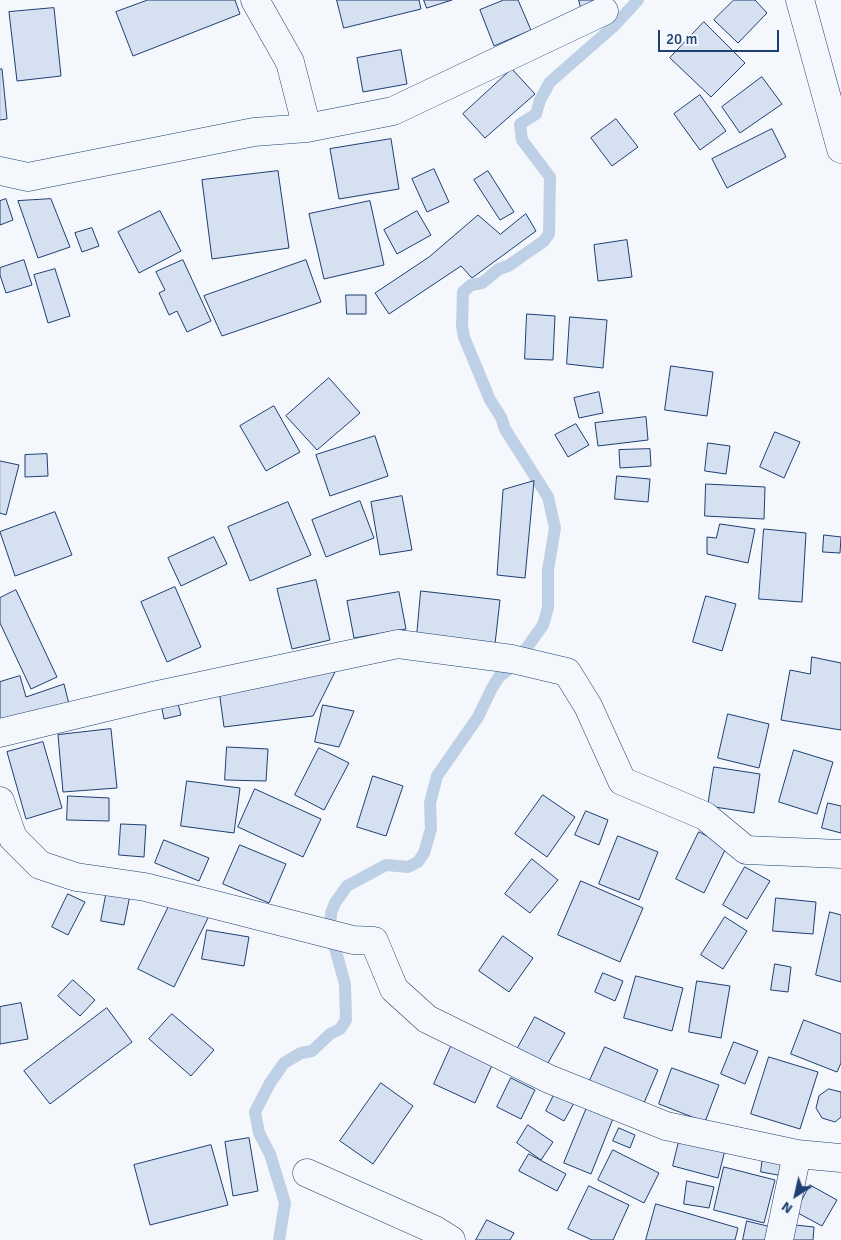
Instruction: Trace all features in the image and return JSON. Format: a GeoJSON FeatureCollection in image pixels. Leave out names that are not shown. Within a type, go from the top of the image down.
{"type":"FeatureCollection","features":[{"type":"Feature","properties":{"kind":"street"},"geometry":{"type":"LineString","coordinates":[[255,0],[290,62],[307,128]]}},
{"type":"Feature","properties":{"kind":"street"},"geometry":{"type":"LineString","coordinates":[[800,0],[841,149]]}},
{"type":"Feature","properties":{"kind":"street"},"geometry":{"type":"LineString","coordinates":[[0,171],[28,177],[254,132],[307,128],[393,111],[604,11]]}},
{"type":"Feature","properties":{"kind":"street"},"geometry":{"type":"LineString","coordinates":[[0,733],[153,696],[398,644],[512,659],[568,672],[588,706],[622,781],[705,816],[746,850],[841,854]]}},
{"type":"Feature","properties":{"kind":"street"},"geometry":{"type":"LineString","coordinates":[[0,801],[13,838],[40,865],[76,877],[145,887],[354,940],[374,941],[394,989],[427,1019],[549,1079],[666,1126],[797,1154],[841,1158]]}},
{"type":"Feature","properties":{"kind":"street"},"geometry":{"type":"LineString","coordinates":[[779,1240],[797,1154]]}},
{"type":"Feature","properties":{"kind":"street"},"geometry":{"type":"LineString","coordinates":[[307,1173],[435,1230],[451,1240]]}},
{"type":"Feature","properties":{"kind":"building"},"geometry":{"type":"Polygon","coordinates":[[[148,0],[235,0],[240,14],[133,56],[116,12],[148,0]]]}},
{"type":"Feature","properties":{"kind":"building"},"geometry":{"type":"Polygon","coordinates":[[[337,0],[419,0],[421,9],[344,28],[337,0]]]}},
{"type":"Feature","properties":{"kind":"building"},"geometry":{"type":"Polygon","coordinates":[[[424,0],[452,0],[427,8],[424,0]]]}},
{"type":"Feature","properties":{"kind":"building"},"geometry":{"type":"Polygon","coordinates":[[[504,0],[518,0],[531,30],[494,46],[480,10],[504,0]]]}},
{"type":"Feature","properties":{"kind":"building"},"geometry":{"type":"Polygon","coordinates":[[[579,0],[604,0],[581,8],[579,0]]]}},
{"type":"Feature","properties":{"kind":"building"},"geometry":{"type":"Polygon","coordinates":[[[734,0],[755,0],[767,13],[738,43],[714,20],[734,0]]]}},
{"type":"Feature","properties":{"kind":"building"},"geometry":{"type":"Polygon","coordinates":[[[54,8],[61,76],[17,81],[9,12],[54,8]]]}},
{"type":"Feature","properties":{"kind":"building"},"geometry":{"type":"Polygon","coordinates":[[[704,22],[745,63],[711,97],[670,58],[704,22]]]}},
{"type":"Feature","properties":{"kind":"building"},"geometry":{"type":"Polygon","coordinates":[[[401,50],[407,84],[363,92],[357,58],[401,50]]]}},
{"type":"Feature","properties":{"kind":"building"},"geometry":{"type":"Polygon","coordinates":[[[0,69],[2,69],[7,119],[0,120],[0,69]]]}},
{"type":"Feature","properties":{"kind":"building"},"geometry":{"type":"Polygon","coordinates":[[[512,69],[535,94],[485,138],[463,114],[512,69]]]}},
{"type":"Feature","properties":{"kind":"building"},"geometry":{"type":"Polygon","coordinates":[[[762,77],[782,104],[740,133],[722,107],[762,77]]]}},
{"type":"Feature","properties":{"kind":"building"},"geometry":{"type":"Polygon","coordinates":[[[700,95],[726,131],[700,150],[674,114],[700,95]]]}},
{"type":"Feature","properties":{"kind":"building"},"geometry":{"type":"Polygon","coordinates":[[[616,119],[638,147],[612,166],[591,138],[616,119]]]}},
{"type":"Feature","properties":{"kind":"building"},"geometry":{"type":"Polygon","coordinates":[[[772,129],[786,157],[727,188],[712,159],[772,129]]]}},
{"type":"Feature","properties":{"kind":"building"},"geometry":{"type":"Polygon","coordinates":[[[391,139],[399,189],[339,199],[330,149],[391,139]]]}},
{"type":"Feature","properties":{"kind":"building"},"geometry":{"type":"Polygon","coordinates":[[[434,169],[449,202],[427,212],[412,179],[434,169]]]}},
{"type":"Feature","properties":{"kind":"building"},"geometry":{"type":"Polygon","coordinates":[[[278,171],[289,248],[212,259],[202,180],[278,171]]]}},
{"type":"Feature","properties":{"kind":"building"},"geometry":{"type":"Polygon","coordinates":[[[488,171],[514,212],[500,220],[474,180],[488,171]]]}},
{"type":"Feature","properties":{"kind":"building"},"geometry":{"type":"Polygon","coordinates":[[[6,199],[13,220],[0,225],[0,201],[6,199]]]}},
{"type":"Feature","properties":{"kind":"building"},"geometry":{"type":"Polygon","coordinates":[[[51,199],[70,247],[38,258],[18,201],[51,199]]]}},
{"type":"Feature","properties":{"kind":"building"},"geometry":{"type":"Polygon","coordinates":[[[370,201],[384,265],[324,279],[309,214],[370,201]]]}},
{"type":"Feature","properties":{"kind":"building"},"geometry":{"type":"Polygon","coordinates":[[[160,211],[181,251],[139,273],[118,232],[160,211]]]}},
{"type":"Feature","properties":{"kind":"building"},"geometry":{"type":"Polygon","coordinates":[[[417,211],[431,235],[397,254],[384,230],[417,211]]]}},
{"type":"Feature","properties":{"kind":"building"},"geometry":{"type":"Polygon","coordinates":[[[526,214],[536,231],[472,278],[461,266],[389,314],[375,293],[429,257],[478,215],[500,234],[526,214]]]}},
{"type":"Feature","properties":{"kind":"building"},"geometry":{"type":"Polygon","coordinates":[[[92,228],[99,246],[82,252],[75,233],[92,228]]]}},
{"type":"Feature","properties":{"kind":"building"},"geometry":{"type":"Polygon","coordinates":[[[627,240],[632,277],[598,281],[594,245],[627,240]]]}},
{"type":"Feature","properties":{"kind":"building"},"geometry":{"type":"Polygon","coordinates":[[[24,260],[32,285],[6,293],[0,275],[0,268],[24,260]]]}},
{"type":"Feature","properties":{"kind":"building"},"geometry":{"type":"Polygon","coordinates":[[[183,260],[211,321],[187,332],[177,311],[169,315],[159,293],[165,290],[156,272],[183,260]]]}},
{"type":"Feature","properties":{"kind":"building"},"geometry":{"type":"Polygon","coordinates":[[[306,260],[321,302],[222,336],[204,296],[306,260]]]}},
{"type":"Feature","properties":{"kind":"building"},"geometry":{"type":"Polygon","coordinates":[[[55,269],[70,316],[48,323],[34,275],[55,269]]]}},
{"type":"Feature","properties":{"kind":"building"},"geometry":{"type":"Polygon","coordinates":[[[346,295],[366,295],[366,314],[347,314],[346,295]]]}},
{"type":"Feature","properties":{"kind":"building"},"geometry":{"type":"Polygon","coordinates":[[[527,314],[555,316],[553,360],[525,359],[527,314]]]}},
{"type":"Feature","properties":{"kind":"building"},"geometry":{"type":"Polygon","coordinates":[[[570,317],[607,320],[603,368],[567,364],[570,317]]]}},
{"type":"Feature","properties":{"kind":"building"},"geometry":{"type":"Polygon","coordinates":[[[671,366],[713,372],[707,416],[665,410],[671,366]]]}},
{"type":"Feature","properties":{"kind":"building"},"geometry":{"type":"Polygon","coordinates":[[[329,378],[360,413],[317,450],[286,416],[329,378]]]}},
{"type":"Feature","properties":{"kind":"building"},"geometry":{"type":"Polygon","coordinates":[[[599,392],[603,413],[579,418],[574,398],[599,392]]]}},
{"type":"Feature","properties":{"kind":"building"},"geometry":{"type":"Polygon","coordinates":[[[274,406],[300,452],[266,471],[240,426],[274,406]]]}},
{"type":"Feature","properties":{"kind":"building"},"geometry":{"type":"Polygon","coordinates":[[[646,417],[648,440],[598,446],[595,423],[646,417]]]}},
{"type":"Feature","properties":{"kind":"building"},"geometry":{"type":"Polygon","coordinates":[[[576,424],[589,445],[568,457],[555,435],[576,424]]]}},
{"type":"Feature","properties":{"kind":"building"},"geometry":{"type":"Polygon","coordinates":[[[775,432],[800,442],[784,478],[760,467],[775,432]]]}},
{"type":"Feature","properties":{"kind":"building"},"geometry":{"type":"Polygon","coordinates":[[[375,436],[388,476],[330,496],[316,455],[375,436]]]}},
{"type":"Feature","properties":{"kind":"building"},"geometry":{"type":"Polygon","coordinates":[[[708,443],[730,446],[726,474],[705,471],[708,443]]]}},
{"type":"Feature","properties":{"kind":"building"},"geometry":{"type":"Polygon","coordinates":[[[650,449],[651,466],[620,468],[619,450],[650,449]]]}},
{"type":"Feature","properties":{"kind":"building"},"geometry":{"type":"Polygon","coordinates":[[[47,454],[48,476],[25,477],[25,455],[47,454]]]}},
{"type":"Feature","properties":{"kind":"building"},"geometry":{"type":"Polygon","coordinates":[[[0,461],[19,465],[6,515],[0,513],[0,461]]]}},
{"type":"Feature","properties":{"kind":"building"},"geometry":{"type":"Polygon","coordinates":[[[617,476],[650,479],[648,502],[615,499],[617,476]]]}},
{"type":"Feature","properties":{"kind":"building"},"geometry":{"type":"Polygon","coordinates":[[[534,481],[525,578],[497,575],[503,490],[534,481]]]}},
{"type":"Feature","properties":{"kind":"building"},"geometry":{"type":"Polygon","coordinates":[[[706,484],[765,487],[764,519],[705,516],[706,484]]]}},
{"type":"Feature","properties":{"kind":"building"},"geometry":{"type":"Polygon","coordinates":[[[402,496],[412,550],[380,555],[371,502],[402,496]]]}},
{"type":"Feature","properties":{"kind":"building"},"geometry":{"type":"Polygon","coordinates":[[[360,501],[374,538],[326,557],[312,520],[360,501]]]}},
{"type":"Feature","properties":{"kind":"building"},"geometry":{"type":"Polygon","coordinates":[[[288,502],[311,555],[250,581],[228,527],[288,502]]]}},
{"type":"Feature","properties":{"kind":"building"},"geometry":{"type":"Polygon","coordinates":[[[55,512],[72,555],[15,576],[0,532],[55,512]]]}},
{"type":"Feature","properties":{"kind":"building"},"geometry":{"type":"Polygon","coordinates":[[[720,524],[755,529],[748,563],[707,554],[707,537],[716,538],[720,524]]]}},
{"type":"Feature","properties":{"kind":"building"},"geometry":{"type":"Polygon","coordinates":[[[764,529],[806,533],[802,602],[759,599],[764,529]]]}},
{"type":"Feature","properties":{"kind":"building"},"geometry":{"type":"Polygon","coordinates":[[[824,535],[841,537],[840,553],[823,552],[824,535]]]}},
{"type":"Feature","properties":{"kind":"building"},"geometry":{"type":"Polygon","coordinates":[[[214,537],[227,564],[181,586],[168,558],[214,537]]]}},
{"type":"Feature","properties":{"kind":"building"},"geometry":{"type":"Polygon","coordinates":[[[316,580],[330,640],[292,649],[277,589],[316,580]]]}},
{"type":"Feature","properties":{"kind":"building"},"geometry":{"type":"Polygon","coordinates":[[[175,587],[201,647],[167,662],[141,602],[175,587]]]}},
{"type":"Feature","properties":{"kind":"building"},"geometry":{"type":"Polygon","coordinates":[[[16,590],[57,677],[31,689],[0,623],[0,598],[16,590]]]}},
{"type":"Feature","properties":{"kind":"building"},"geometry":{"type":"Polygon","coordinates":[[[421,591],[500,600],[495,644],[417,636],[421,591]]]}},
{"type":"Feature","properties":{"kind":"building"},"geometry":{"type":"Polygon","coordinates":[[[399,592],[406,629],[354,638],[347,601],[399,592]]]}},
{"type":"Feature","properties":{"kind":"building"},"geometry":{"type":"Polygon","coordinates":[[[706,596],[736,604],[722,651],[693,642],[706,596]]]}},
{"type":"Feature","properties":{"kind":"building"},"geometry":{"type":"Polygon","coordinates":[[[812,657],[841,663],[841,730],[781,720],[790,670],[810,674],[812,657]]]}},
{"type":"Feature","properties":{"kind":"building"},"geometry":{"type":"Polygon","coordinates":[[[338,666],[313,716],[224,727],[218,683],[338,666]]]}},
{"type":"Feature","properties":{"kind":"building"},"geometry":{"type":"Polygon","coordinates":[[[20,676],[26,697],[64,684],[69,704],[0,723],[0,682],[20,676]]]}},
{"type":"Feature","properties":{"kind":"building"},"geometry":{"type":"Polygon","coordinates":[[[177,700],[181,715],[164,719],[161,704],[177,700]]]}},
{"type":"Feature","properties":{"kind":"building"},"geometry":{"type":"Polygon","coordinates":[[[323,705],[354,711],[339,747],[315,742],[323,705]]]}},
{"type":"Feature","properties":{"kind":"building"},"geometry":{"type":"Polygon","coordinates":[[[728,714],[769,724],[759,768],[718,758],[728,714]]]}},
{"type":"Feature","properties":{"kind":"building"},"geometry":{"type":"Polygon","coordinates":[[[111,729],[117,788],[63,792],[58,735],[111,729]]]}},
{"type":"Feature","properties":{"kind":"building"},"geometry":{"type":"Polygon","coordinates":[[[43,742],[62,808],[26,819],[7,752],[43,742]]]}},
{"type":"Feature","properties":{"kind":"building"},"geometry":{"type":"Polygon","coordinates":[[[227,747],[268,749],[266,781],[225,780],[227,747]]]}},
{"type":"Feature","properties":{"kind":"building"},"geometry":{"type":"Polygon","coordinates":[[[319,748],[349,763],[324,810],[295,795],[319,748]]]}},
{"type":"Feature","properties":{"kind":"building"},"geometry":{"type":"Polygon","coordinates":[[[794,750],[833,762],[817,814],[779,802],[794,750]]]}},
{"type":"Feature","properties":{"kind":"building"},"geometry":{"type":"Polygon","coordinates":[[[714,767],[760,774],[754,813],[708,806],[714,767]]]}},
{"type":"Feature","properties":{"kind":"building"},"geometry":{"type":"Polygon","coordinates":[[[373,776],[403,786],[386,836],[357,827],[373,776]]]}},
{"type":"Feature","properties":{"kind":"building"},"geometry":{"type":"Polygon","coordinates":[[[187,781],[240,788],[234,833],[181,826],[187,781]]]}},
{"type":"Feature","properties":{"kind":"building"},"geometry":{"type":"Polygon","coordinates":[[[255,789],[321,819],[303,857],[238,827],[255,789]]]}},
{"type":"Feature","properties":{"kind":"building"},"geometry":{"type":"Polygon","coordinates":[[[543,795],[575,817],[547,857],[515,834],[543,795]]]}},
{"type":"Feature","properties":{"kind":"building"},"geometry":{"type":"Polygon","coordinates":[[[68,796],[109,798],[109,821],[67,820],[68,796]]]}},
{"type":"Feature","properties":{"kind":"building"},"geometry":{"type":"Polygon","coordinates":[[[828,803],[841,806],[841,833],[822,828],[828,803]]]}},
{"type":"Feature","properties":{"kind":"building"},"geometry":{"type":"Polygon","coordinates":[[[586,811],[608,820],[599,845],[575,835],[586,811]]]}},
{"type":"Feature","properties":{"kind":"building"},"geometry":{"type":"Polygon","coordinates":[[[121,824],[146,825],[144,857],[119,855],[121,824]]]}},
{"type":"Feature","properties":{"kind":"building"},"geometry":{"type":"Polygon","coordinates":[[[699,832],[727,846],[704,893],[676,879],[699,832]]]}},
{"type":"Feature","properties":{"kind":"building"},"geometry":{"type":"Polygon","coordinates":[[[618,836],[658,852],[639,900],[599,884],[618,836]]]}},
{"type":"Feature","properties":{"kind":"building"},"geometry":{"type":"Polygon","coordinates":[[[164,840],[209,858],[199,881],[155,863],[164,840]]]}},
{"type":"Feature","properties":{"kind":"building"},"geometry":{"type":"Polygon","coordinates":[[[240,845],[286,864],[269,903],[223,884],[240,845]]]}},
{"type":"Feature","properties":{"kind":"building"},"geometry":{"type":"Polygon","coordinates":[[[532,859],[558,880],[530,913],[505,894],[532,859]]]}},
{"type":"Feature","properties":{"kind":"building"},"geometry":{"type":"Polygon","coordinates":[[[745,867],[770,881],[747,919],[723,905],[745,867]]]}},
{"type":"Feature","properties":{"kind":"building"},"geometry":{"type":"Polygon","coordinates":[[[581,881],[643,908],[620,962],[558,935],[581,881]]]}},
{"type":"Feature","properties":{"kind":"building"},"geometry":{"type":"Polygon","coordinates":[[[108,885],[131,890],[124,925],[101,921],[108,885]]]}},
{"type":"Feature","properties":{"kind":"building"},"geometry":{"type":"Polygon","coordinates":[[[68,894],[85,902],[68,935],[52,927],[68,894]]]}},
{"type":"Feature","properties":{"kind":"building"},"geometry":{"type":"Polygon","coordinates":[[[173,898],[209,916],[174,987],[138,969],[173,898]]]}},
{"type":"Feature","properties":{"kind":"building"},"geometry":{"type":"Polygon","coordinates":[[[776,898],[816,902],[813,934],[773,931],[776,898]]]}},
{"type":"Feature","properties":{"kind":"building"},"geometry":{"type":"Polygon","coordinates":[[[830,912],[841,915],[841,982],[816,975],[830,912]]]}},
{"type":"Feature","properties":{"kind":"building"},"geometry":{"type":"Polygon","coordinates":[[[725,917],[747,931],[723,969],[701,955],[725,917]]]}},
{"type":"Feature","properties":{"kind":"building"},"geometry":{"type":"Polygon","coordinates":[[[207,930],[249,937],[244,966],[202,959],[207,930]]]}},
{"type":"Feature","properties":{"kind":"building"},"geometry":{"type":"Polygon","coordinates":[[[503,936],[533,958],[509,992],[479,971],[503,936]]]}},
{"type":"Feature","properties":{"kind":"building"},"geometry":{"type":"Polygon","coordinates":[[[775,964],[791,967],[788,992],[771,990],[775,964]]]}},
{"type":"Feature","properties":{"kind":"building"},"geometry":{"type":"Polygon","coordinates":[[[603,973],[623,981],[615,1001],[595,992],[603,973]]]}},
{"type":"Feature","properties":{"kind":"building"},"geometry":{"type":"Polygon","coordinates":[[[636,976],[683,988],[672,1031],[624,1018],[636,976]]]}},
{"type":"Feature","properties":{"kind":"building"},"geometry":{"type":"Polygon","coordinates":[[[73,980],[95,1000],[80,1016],[58,996],[73,980]]]}},
{"type":"Feature","properties":{"kind":"building"},"geometry":{"type":"Polygon","coordinates":[[[697,981],[730,986],[721,1038],[689,1032],[697,981]]]}},
{"type":"Feature","properties":{"kind":"building"},"geometry":{"type":"Polygon","coordinates":[[[21,1003],[28,1039],[0,1044],[0,1007],[21,1003]]]}},
{"type":"Feature","properties":{"kind":"building"},"geometry":{"type":"Polygon","coordinates":[[[107,1008],[132,1042],[50,1104],[24,1071],[107,1008]]]}},
{"type":"Feature","properties":{"kind":"building"},"geometry":{"type":"Polygon","coordinates":[[[172,1014],[214,1050],[191,1076],[149,1039],[172,1014]]]}},
{"type":"Feature","properties":{"kind":"building"},"geometry":{"type":"Polygon","coordinates":[[[535,1017],[565,1033],[544,1070],[515,1053],[535,1017]]]}},
{"type":"Feature","properties":{"kind":"building"},"geometry":{"type":"Polygon","coordinates":[[[804,1020],[841,1034],[841,1063],[837,1072],[791,1054],[804,1020]]]}},
{"type":"Feature","properties":{"kind":"building"},"geometry":{"type":"Polygon","coordinates":[[[453,1042],[494,1061],[475,1103],[434,1084],[453,1042]]]}},
{"type":"Feature","properties":{"kind":"building"},"geometry":{"type":"Polygon","coordinates":[[[734,1042],[758,1051],[745,1084],[721,1074],[734,1042]]]}},
{"type":"Feature","properties":{"kind":"building"},"geometry":{"type":"Polygon","coordinates":[[[605,1047],[658,1070],[641,1110],[587,1087],[605,1047]]]}},
{"type":"Feature","properties":{"kind":"building"},"geometry":{"type":"Polygon","coordinates":[[[769,1057],[818,1072],[800,1129],[751,1114],[769,1057]]]}},
{"type":"Feature","properties":{"kind":"building"},"geometry":{"type":"Polygon","coordinates":[[[672,1068],[719,1085],[705,1122],[659,1104],[672,1068]]]}},
{"type":"Feature","properties":{"kind":"building"},"geometry":{"type":"Polygon","coordinates":[[[511,1078],[535,1090],[521,1119],[497,1107],[511,1078]]]}},
{"type":"Feature","properties":{"kind":"building"},"geometry":{"type":"Polygon","coordinates":[[[381,1083],[413,1106],[373,1164],[340,1141],[381,1083]]]}},
{"type":"Feature","properties":{"kind":"building"},"geometry":{"type":"Polygon","coordinates":[[[829,1089],[841,1092],[841,1117],[835,1122],[822,1118],[816,1108],[819,1096],[829,1089]]]}},
{"type":"Feature","properties":{"kind":"building"},"geometry":{"type":"Polygon","coordinates":[[[555,1093],[574,1103],[564,1121],[546,1111],[555,1093]]]}},
{"type":"Feature","properties":{"kind":"building"},"geometry":{"type":"Polygon","coordinates":[[[590,1100],[616,1111],[591,1174],[564,1163],[590,1100]]]}},
{"type":"Feature","properties":{"kind":"building"},"geometry":{"type":"Polygon","coordinates":[[[528,1125],[553,1142],[541,1160],[517,1143],[528,1125]]]}},
{"type":"Feature","properties":{"kind":"building"},"geometry":{"type":"Polygon","coordinates":[[[619,1128],[635,1135],[630,1148],[613,1141],[619,1128]]]}},
{"type":"Feature","properties":{"kind":"building"},"geometry":{"type":"Polygon","coordinates":[[[681,1133],[726,1146],[718,1178],[673,1166],[681,1133]]]}},
{"type":"Feature","properties":{"kind":"building"},"geometry":{"type":"Polygon","coordinates":[[[249,1138],[258,1191],[233,1196],[225,1142],[249,1138]]]}},
{"type":"Feature","properties":{"kind":"building"},"geometry":{"type":"Polygon","coordinates":[[[211,1145],[228,1205],[150,1225],[134,1165],[211,1145]]]}},
{"type":"Feature","properties":{"kind":"building"},"geometry":{"type":"Polygon","coordinates":[[[613,1150],[659,1173],[644,1203],[598,1180],[613,1150]]]}},
{"type":"Feature","properties":{"kind":"building"},"geometry":{"type":"Polygon","coordinates":[[[529,1154],[566,1174],[557,1191],[519,1171],[529,1154]]]}},
{"type":"Feature","properties":{"kind":"building"},"geometry":{"type":"Polygon","coordinates":[[[763,1156],[792,1161],[789,1177],[761,1172],[763,1156]]]}},
{"type":"Feature","properties":{"kind":"building"},"geometry":{"type":"Polygon","coordinates":[[[724,1167],[775,1180],[764,1223],[714,1210],[724,1167]]]}},
{"type":"Feature","properties":{"kind":"building"},"geometry":{"type":"Polygon","coordinates":[[[687,1181],[714,1187],[709,1208],[684,1204],[687,1181]]]}},
{"type":"Feature","properties":{"kind":"building"},"geometry":{"type":"Polygon","coordinates":[[[810,1185],[837,1200],[822,1226],[796,1212],[810,1185]]]}},
{"type":"Feature","properties":{"kind":"building"},"geometry":{"type":"Polygon","coordinates":[[[589,1186],[629,1205],[613,1240],[592,1240],[568,1229],[589,1186]]]}},
{"type":"Feature","properties":{"kind":"building"},"geometry":{"type":"Polygon","coordinates":[[[656,1204],[738,1228],[735,1240],[646,1240],[656,1204]]]}},
{"type":"Feature","properties":{"kind":"building"},"geometry":{"type":"Polygon","coordinates":[[[487,1220],[514,1233],[510,1240],[476,1240],[487,1220]]]}},
{"type":"Feature","properties":{"kind":"building"},"geometry":{"type":"Polygon","coordinates":[[[747,1221],[771,1227],[768,1240],[743,1240],[747,1221]]]}},
{"type":"Feature","properties":{"kind":"building"},"geometry":{"type":"Polygon","coordinates":[[[795,1225],[814,1227],[813,1240],[793,1240],[795,1225]]]}},
{"type":"Feature","properties":{"kind":"waterway"},"geometry":{"type":"LineString","coordinates":[[279,1240],[285,1203],[270,1154],[259,1133],[255,1112],[270,1083],[284,1063],[301,1053],[312,1051],[330,1034],[340,1029],[346,1020],[345,984],[335,948],[330,938],[331,913],[335,903],[347,886],[386,865],[408,867],[418,862],[424,853],[431,829],[430,803],[437,776],[478,717],[499,677],[516,663],[543,625],[548,608],[548,570],[555,528],[548,497],[505,429],[501,417],[490,400],[464,337],[462,326],[463,292],[471,285],[482,283],[499,269],[508,266],[544,241],[549,234],[550,177],[522,140],[520,124],[536,114],[540,100],[550,82],[614,26],[638,0]]}}]}
